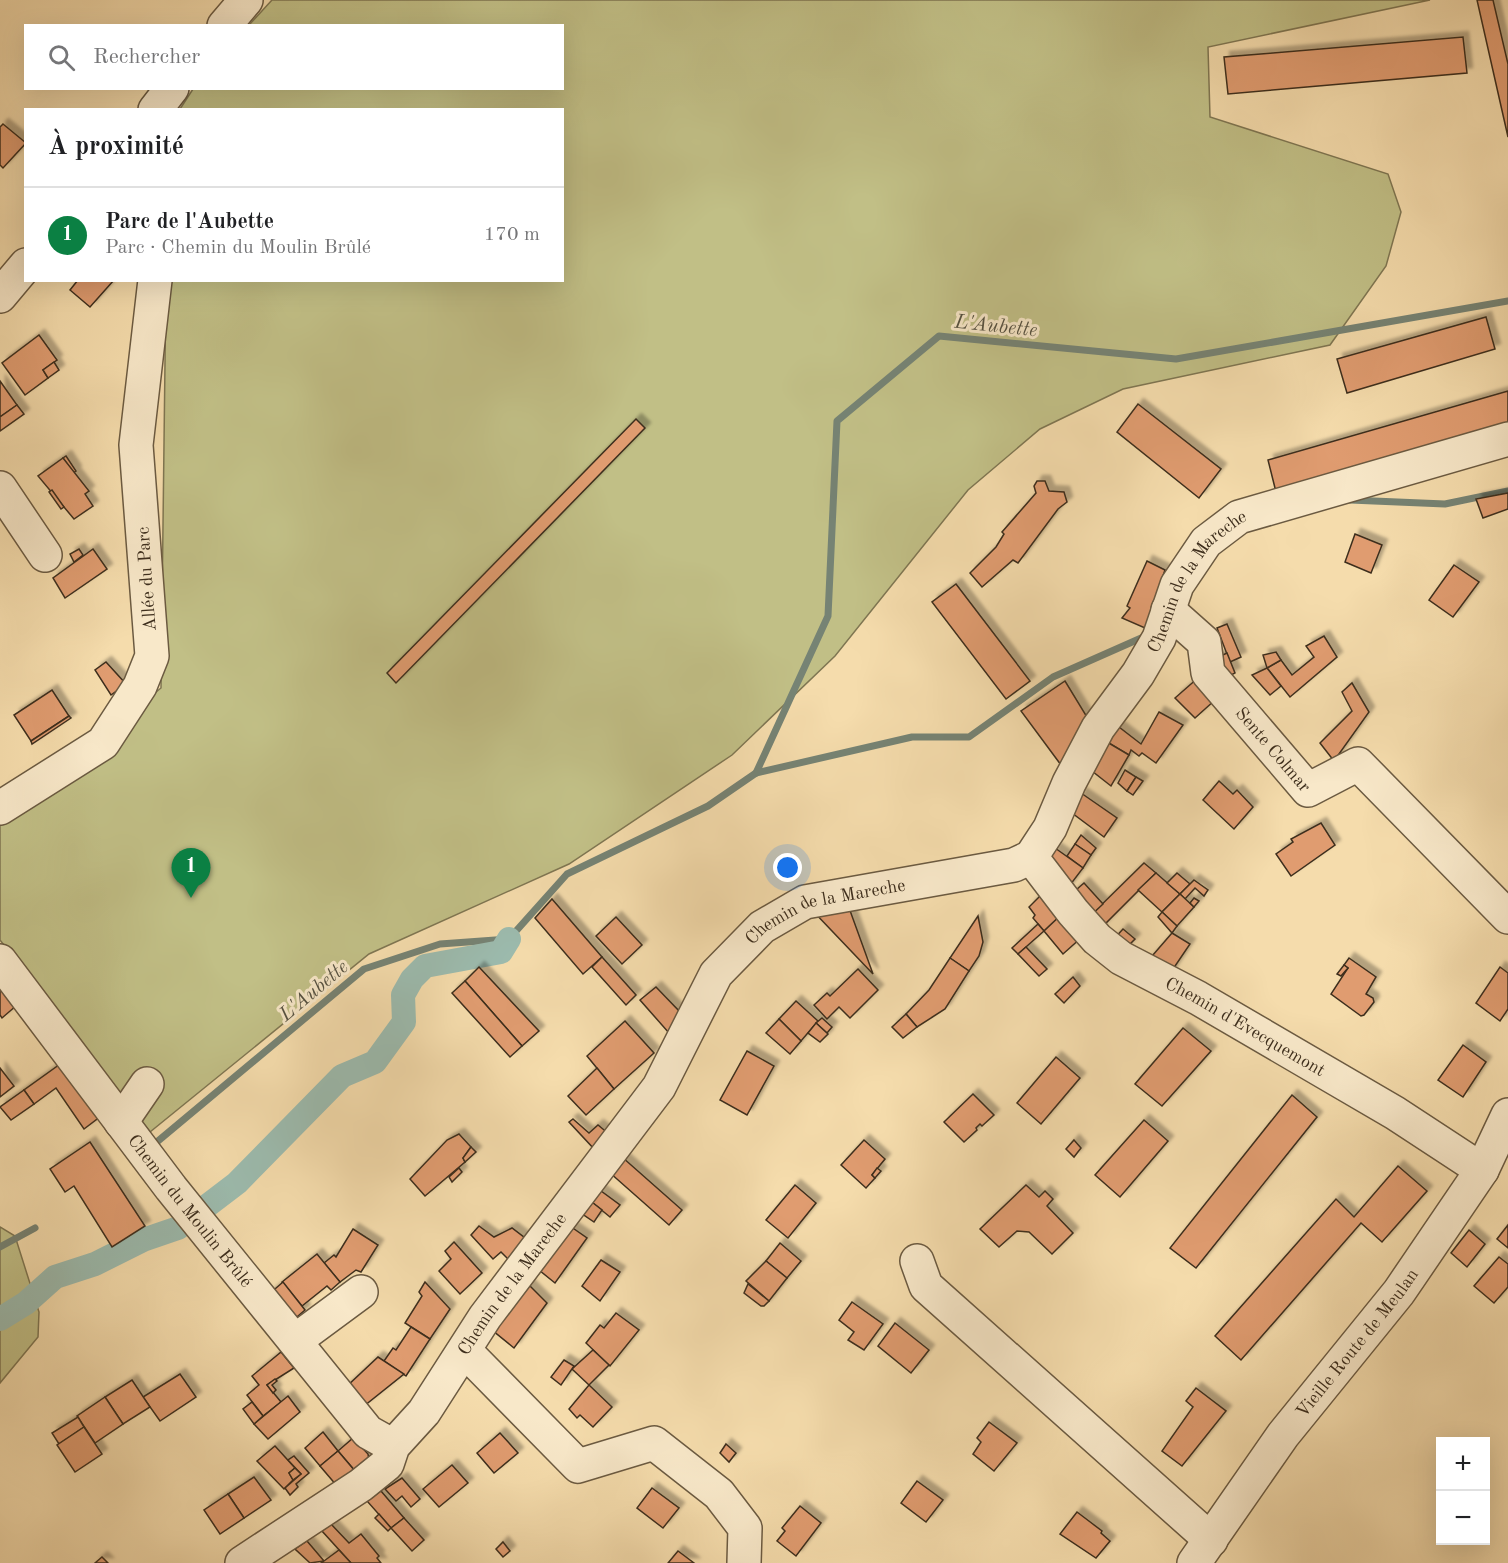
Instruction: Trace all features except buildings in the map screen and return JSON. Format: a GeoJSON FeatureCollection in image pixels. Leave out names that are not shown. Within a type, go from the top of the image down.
{"type":"FeatureCollection","features":[{"type":"Feature","properties":{"kind":"street"},"geometry":{"type":"LineString","coordinates":[[226,24],[246,0]]}},
{"type":"Feature","properties":{"kind":"street"},"geometry":{"type":"LineString","coordinates":[[157,108],[170,90]]}},
{"type":"Feature","properties":{"kind":"street"},"geometry":{"type":"LineString","coordinates":[[0,296],[24,267]]}},
{"type":"Feature","properties":{"kind":"street","name":"Allée du Parc"},"geometry":{"type":"LineString","coordinates":[[0,808],[104,743],[140,686],[152,656],[136,445],[155,282]]}},
{"type":"Feature","properties":{"kind":"street","name":"Chemin de la Mareche"},"geometry":{"type":"LineString","coordinates":[[242,1563],[361,1485],[387,1464],[393,1446],[424,1412],[485,1317],[659,1088],[716,974],[762,927],[805,902],[1014,865],[1031,857],[1050,828],[1098,728],[1138,674],[1159,638],[1177,585],[1206,542],[1239,517],[1508,439]]}},
{"type":"Feature","properties":{"kind":"street"},"geometry":{"type":"LineString","coordinates":[[0,488],[45,555]]}},
{"type":"Feature","properties":{"kind":"street","name":"Sente Colmar"},"geometry":{"type":"LineString","coordinates":[[1168,610],[1204,642],[1208,673],[1308,790],[1358,764],[1508,917]]}},
{"type":"Feature","properties":{"kind":"street","name":"Chemin d'Evecquemont"},"geometry":{"type":"LineString","coordinates":[[1031,857],[1079,919],[1097,939],[1121,958],[1198,998],[1492,1169]]}},
{"type":"Feature","properties":{"kind":"street","name":"Chemin du Moulin Brûlé"},"geometry":{"type":"LineString","coordinates":[[0,961],[171,1188],[368,1432],[393,1446]]}},
{"type":"Feature","properties":{"kind":"street"},"geometry":{"type":"LineString","coordinates":[[121,1122],[147,1084]]}},
{"type":"Feature","properties":{"kind":"street","name":"Vieille Route de Meulan"},"geometry":{"type":"LineString","coordinates":[[1203,1551],[1283,1435],[1399,1292],[1492,1169],[1508,1115]]}},
{"type":"Feature","properties":{"kind":"street"},"geometry":{"type":"LineString","coordinates":[[917,1261],[926,1286],[1203,1551]]}},
{"type":"Feature","properties":{"kind":"street"},"geometry":{"type":"LineString","coordinates":[[296,1340],[361,1292]]}},
{"type":"Feature","properties":{"kind":"street"},"geometry":{"type":"LineString","coordinates":[[465,1351],[578,1466],[654,1443],[719,1494],[745,1528],[744,1563]]}},
{"type":"Feature","properties":{"kind":"shaded area"},"geometry":{"type":"Polygon","coordinates":[[[272,0],[1430,0],[1208,47],[1210,117],[1388,174],[1401,212],[1386,266],[1330,345],[1123,389],[1040,429],[968,490],[835,656],[732,755],[569,864],[369,954],[150,1132],[0,940],[0,820],[161,688],[166,282],[564,282],[564,108],[181,108],[192,90],[564,90],[564,24],[250,24],[272,0]]]}},
{"type":"Feature","properties":{"kind":"shaded area"},"geometry":{"type":"Polygon","coordinates":[[[0,1227],[15,1236],[39,1312],[38,1337],[0,1383],[0,1227]]]}},
{"type":"Feature","properties":{"kind":"waterway","name":"L'Aubette"},"geometry":{"type":"LineString","coordinates":[[756,773],[828,616],[837,421],[939,336],[1176,359],[1508,301]]}},
{"type":"Feature","properties":{"kind":"waterway","name":"L'Aubette"},"geometry":{"type":"LineString","coordinates":[[1350,500],[1445,504],[1508,491]]}},
{"type":"Feature","properties":{"kind":"waterway","name":"L'Aubette"},"geometry":{"type":"LineString","coordinates":[[158,1141],[364,969],[440,944],[509,939],[567,874],[708,806],[756,773],[912,737],[969,737],[1053,677],[1148,635]]}},
{"type":"Feature","properties":{"kind":"waterway"},"geometry":{"type":"LineString","coordinates":[[0,1319],[26,1303],[55,1277],[95,1264],[143,1240],[178,1228],[237,1183],[342,1076],[375,1062],[404,1022],[403,995],[412,979],[425,966],[501,952],[509,939]]}},
{"type":"Feature","properties":{"kind":"waterway","name":"L'Aubette"},"geometry":{"type":"LineString","coordinates":[[0,1247],[35,1228]]}},
{"type":"Feature","properties":{"kind":"place","name":"Parc de l'Aubette"},"geometry":{"type":"Point","coordinates":[191,898]}}]}
